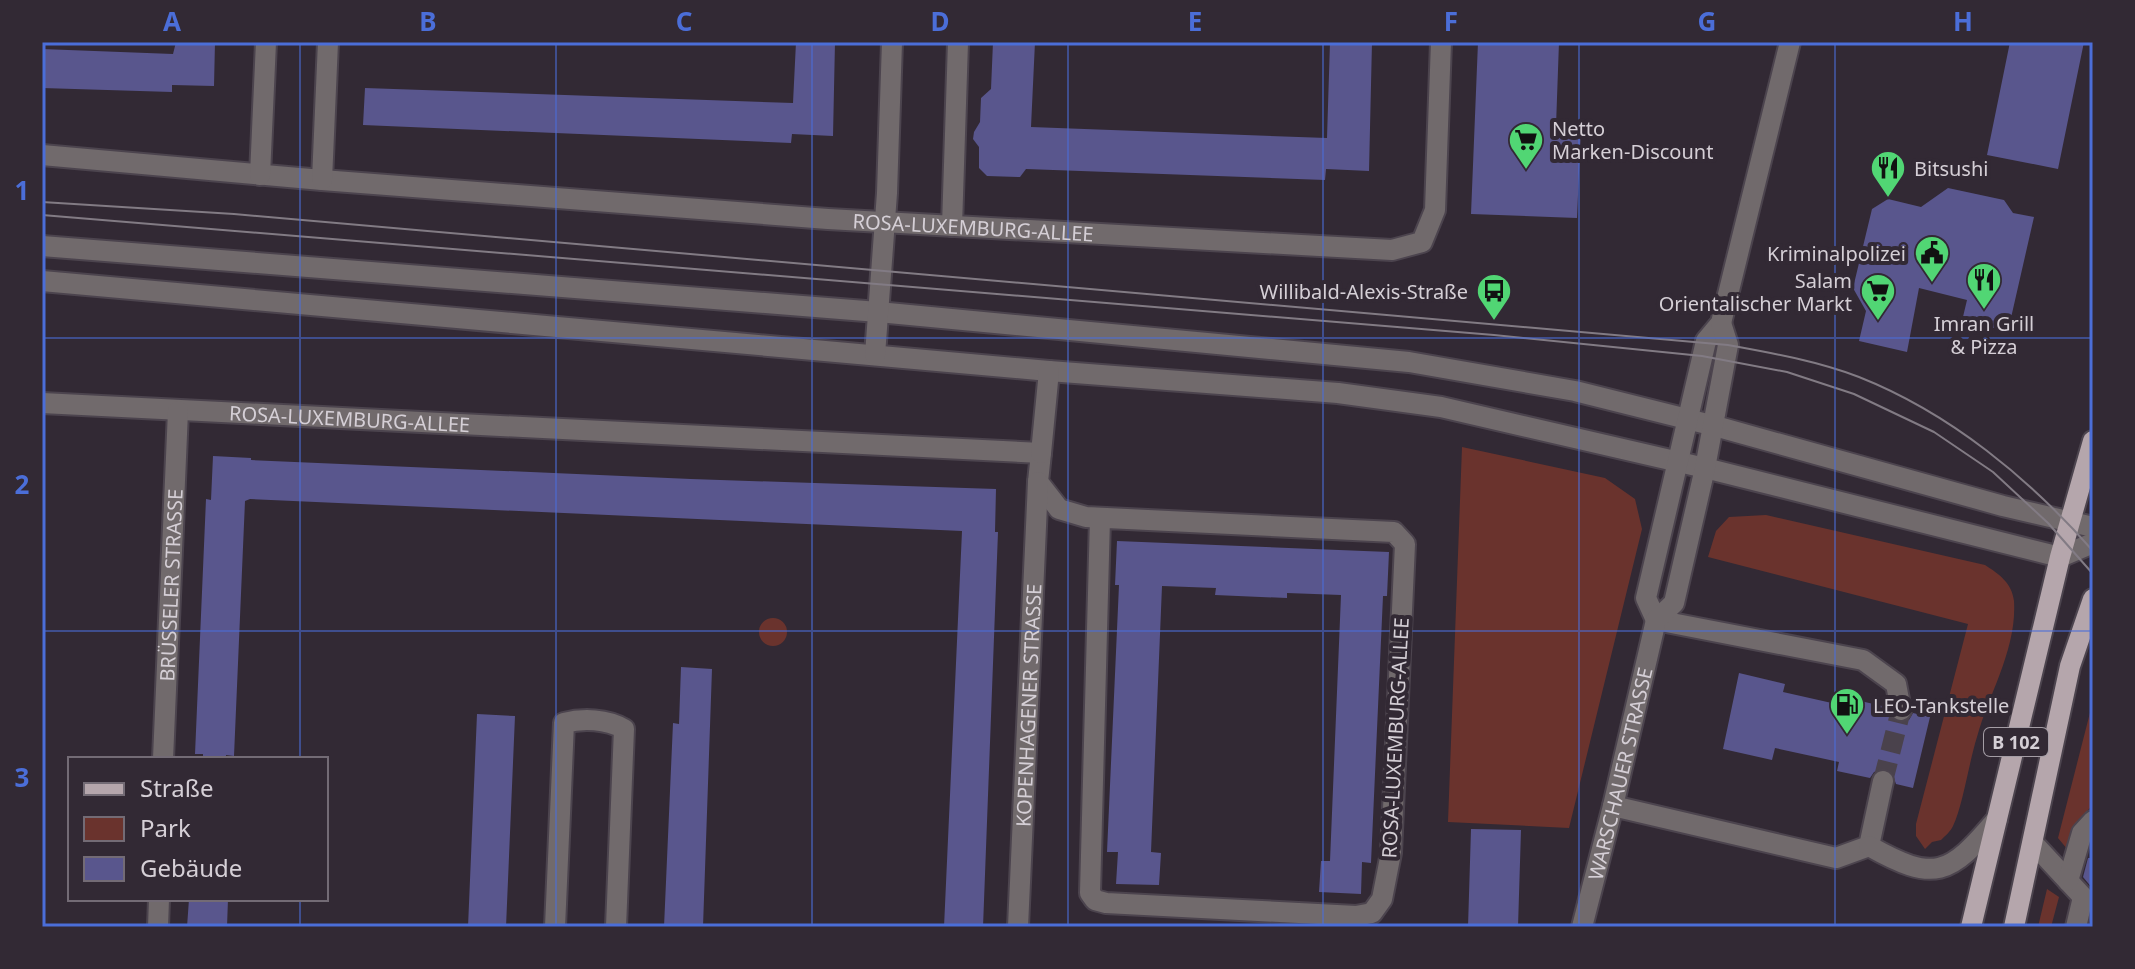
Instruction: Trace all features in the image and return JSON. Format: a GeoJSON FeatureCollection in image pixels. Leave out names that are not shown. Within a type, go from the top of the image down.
{"type":"FeatureCollection","features":[{"type":"Feature","properties":{"kind":"main road","name":"B 102"},"geometry":{"type":"LineString","coordinates":[[1971,927],[2060,557],[2093,441]]}},
{"type":"Feature","properties":{"kind":"main road","name":"B 102"},"geometry":{"type":"LineString","coordinates":[[2014,927],[2070,666],[2093,599]]}},
{"type":"Feature","properties":{"kind":"street"},"geometry":{"type":"LineString","coordinates":[[260,175],[266,42]]}},
{"type":"Feature","properties":{"kind":"street"},"geometry":{"type":"LineString","coordinates":[[322,180],[328,42]]}},
{"type":"Feature","properties":{"kind":"street"},"geometry":{"type":"LineString","coordinates":[[875,355],[885,223],[892,42]]}},
{"type":"Feature","properties":{"kind":"street"},"geometry":{"type":"LineString","coordinates":[[952,226],[958,42]]}},
{"type":"Feature","properties":{"kind":"street","name":"ROSA-LUXEMBURG-ALLEE"},"geometry":{"type":"LineString","coordinates":[[42,155],[260,175],[885,223],[1392,250],[1422,242],[1435,210],[1441,42]]}},
{"type":"Feature","properties":{"kind":"street"},"geometry":{"type":"LineString","coordinates":[[1676,461],[1706,341],[1721,323],[1790,42]]}},
{"type":"Feature","properties":{"kind":"street"},"geometry":{"type":"LineString","coordinates":[[42,246],[878,312],[1409,362],[1575,391],[1715,426],[2003,506],[2093,527]]}},
{"type":"Feature","properties":{"kind":"street"},"geometry":{"type":"LineString","coordinates":[[42,281],[1049,371],[1338,393],[1441,407],[1705,468],[2060,557],[2093,543]]}},
{"type":"Feature","properties":{"kind":"street"},"geometry":{"type":"LineString","coordinates":[[1705,468],[1728,345],[1721,323]]}},
{"type":"Feature","properties":{"kind":"street"},"geometry":{"type":"LineString","coordinates":[[1038,482],[1049,371]]}},
{"type":"Feature","properties":{"kind":"street","name":"ROSA-LUXEMBURG-ALLEE"},"geometry":{"type":"LineString","coordinates":[[42,403],[1041,453]]}},
{"type":"Feature","properties":{"kind":"street","name":"BRÜSSELER STRASSE"},"geometry":{"type":"LineString","coordinates":[[163,757],[178,411]]}},
{"type":"Feature","properties":{"kind":"street","name":"WARSCHAUER STRASSE"},"geometry":{"type":"LineString","coordinates":[[1656,620],[1646,598],[1676,461]]}},
{"type":"Feature","properties":{"kind":"street","name":"WARSCHAUER STRASSE"},"geometry":{"type":"LineString","coordinates":[[1582,927],[1656,620],[1674,603],[1705,468]]}},
{"type":"Feature","properties":{"kind":"street","name":"ROSA-LUXEMBURG-ALLEE"},"geometry":{"type":"LineString","coordinates":[[1038,482],[1059,509],[1100,518],[1394,532],[1405,544],[1391,853],[1382,899],[1372,913],[1356,916],[1106,903],[1095,900],[1090,893],[1100,518]]}},
{"type":"Feature","properties":{"kind":"street","name":"KOPENHAGENER STRASSE"},"geometry":{"type":"LineString","coordinates":[[1018,927],[1038,482]]}},
{"type":"Feature","properties":{"kind":"street"},"geometry":{"type":"LineString","coordinates":[[1656,620],[1863,660],[1896,684],[1901,710]]}},
{"type":"Feature","properties":{"kind":"street"},"geometry":{"type":"LineString","coordinates":[[555,927],[564,723],[577,719],[613,723],[624,729],[616,927]]}},
{"type":"Feature","properties":{"kind":"street"},"geometry":{"type":"LineString","coordinates":[[1869,846],[1883,781]]}},
{"type":"Feature","properties":{"kind":"street"},"geometry":{"type":"LineString","coordinates":[[1613,806],[1836,858],[1869,846],[1905,866],[1929,869],[1944,868],[1970,851],[1997,819]]}},
{"type":"Feature","properties":{"kind":"street"},"geometry":{"type":"LineString","coordinates":[[2068,881],[2082,833],[2093,821]]}},
{"type":"Feature","properties":{"kind":"street"},"geometry":{"type":"LineString","coordinates":[[2033,843],[2088,900],[2076,927]]}},
{"type":"Feature","properties":{"kind":"street"},"geometry":{"type":"LineString","coordinates":[[158,927],[159,901]]}},
{"type":"Feature","properties":{"kind":"green space"},"geometry":{"type":"Polygon","coordinates":[[[1462,447],[1605,478],[1635,499],[1642,529],[1569,828],[1448,822],[1462,447]]]}},
{"type":"Feature","properties":{"kind":"green space"},"geometry":{"type":"Polygon","coordinates":[[[1766,515],[1985,565],[2011,589],[2014,619],[2007,654],[1982,720],[1957,817],[1941,840],[1932,842],[1925,849],[1916,836],[1916,824],[1968,624],[1708,557],[1716,531],[1729,517],[1766,515]]]}},
{"type":"Feature","properties":{"kind":"green space"},"geometry":{"type":"Polygon","coordinates":[[[773,618],[783,622],[787,632],[783,642],[773,646],[763,642],[759,632],[763,622],[773,618]]]}},
{"type":"Feature","properties":{"kind":"green space"},"geometry":{"type":"Polygon","coordinates":[[[2093,701],[2093,805],[2078,820],[2068,850],[2058,838],[2093,701]]]}},
{"type":"Feature","properties":{"kind":"green space"},"geometry":{"type":"Polygon","coordinates":[[[2047,889],[2059,897],[2051,927],[2038,927],[2047,889]]]}},
{"type":"Feature","properties":{"kind":"building"},"geometry":{"type":"Polygon","coordinates":[[[176,42],[215,42],[214,86],[172,85],[172,92],[42,88],[42,49],[173,54],[176,42]]]}},
{"type":"Feature","properties":{"kind":"building"},"geometry":{"type":"Polygon","coordinates":[[[796,42],[835,42],[833,136],[792,134],[791,143],[363,125],[365,88],[793,103],[796,42]]]}},
{"type":"Feature","properties":{"kind":"building"},"geometry":{"type":"Polygon","coordinates":[[[993,42],[1035,42],[1031,127],[1327,138],[1330,42],[1372,42],[1369,171],[1326,169],[1325,180],[1026,169],[1020,177],[987,176],[979,168],[979,147],[973,139],[980,122],[981,98],[991,89],[993,42]]]}},
{"type":"Feature","properties":{"kind":"building","name":"Netto Marken-Discount"},"geometry":{"type":"Polygon","coordinates":[[[1478,42],[1559,42],[1556,126],[1581,127],[1577,218],[1471,214],[1478,42]]]}},
{"type":"Feature","properties":{"kind":"building"},"geometry":{"type":"Polygon","coordinates":[[[2010,42],[2084,42],[2058,169],[1987,155],[2010,42]]]}},
{"type":"Feature","properties":{"kind":"building"},"geometry":{"type":"Polygon","coordinates":[[[1948,188],[2004,200],[2013,213],[2034,217],[2008,331],[1962,321],[1967,300],[1919,288],[1907,352],[1859,341],[1866,311],[1853,288],[1872,209],[1888,199],[1921,207],[1948,188]]]}},
{"type":"Feature","properties":{"kind":"building"},"geometry":{"type":"Polygon","coordinates":[[[213,456],[691,479],[996,489],[995,532],[998,532],[983,927],[944,927],[962,531],[250,499],[245,501],[234,756],[203,757],[203,754],[195,754],[206,499],[211,500],[213,456]]]}},
{"type":"Feature","properties":{"kind":"building"},"geometry":{"type":"Polygon","coordinates":[[[1117,541],[1389,552],[1387,596],[1383,596],[1371,863],[1362,862],[1361,894],[1319,892],[1321,861],[1330,861],[1341,595],[1287,593],[1287,598],[1215,595],[1216,588],[1162,586],[1151,852],[1161,853],[1159,885],[1116,884],[1118,852],[1107,852],[1119,585],[1115,585],[1117,541]]]}},
{"type":"Feature","properties":{"kind":"building"},"geometry":{"type":"Polygon","coordinates":[[[681,667],[712,669],[703,927],[664,927],[673,723],[679,724],[681,667]]]}},
{"type":"Feature","properties":{"kind":"building"},"geometry":{"type":"Polygon","coordinates":[[[1739,673],[1785,684],[1783,692],[1854,708],[1856,700],[1887,707],[1891,718],[1898,722],[1909,720],[1913,713],[1930,717],[1913,788],[1896,784],[1892,772],[1885,768],[1874,772],[1870,778],[1837,771],[1839,762],[1775,748],[1772,760],[1723,749],[1739,673]]]}},
{"type":"Feature","properties":{"kind":"building"},"geometry":{"type":"Polygon","coordinates":[[[477,714],[515,716],[506,927],[468,927],[477,714]]]}},
{"type":"Feature","properties":{"kind":"building"},"geometry":{"type":"Polygon","coordinates":[[[1471,829],[1521,830],[1518,927],[1468,927],[1471,829]]]}},
{"type":"Feature","properties":{"kind":"building"},"geometry":{"type":"Polygon","coordinates":[[[2088,858],[2093,858],[2093,889],[2083,877],[2088,858]]]}},
{"type":"Feature","properties":{"kind":"building"},"geometry":{"type":"Polygon","coordinates":[[[189,901],[228,901],[227,927],[187,927],[189,901]]]}},
{"type":"Feature","properties":{"kind":"tunnel"},"geometry":{"type":"LineString","coordinates":[[1883,781],[1901,710]]}},
{"type":"Feature","properties":{"kind":"tram line"},"geometry":{"type":"LineString","coordinates":[[42,202],[234,214],[1728,345],[1843,371],[1925,409],[1986,450],[2015,474],[2043,498],[2093,551]]}},
{"type":"Feature","properties":{"kind":"tram line"},"geometry":{"type":"LineString","coordinates":[[42,215],[1494,335],[1702,356],[1787,372],[1854,394],[1934,432],[1993,472],[2048,523],[2093,574]]}},
{"type":"Feature","properties":{"kind":"place","name":"Netto Marken-Discount"},"geometry":{"type":"Point","coordinates":[1526,171]}},
{"type":"Feature","properties":{"kind":"place","name":"Bitsushi"},"geometry":{"type":"Point","coordinates":[1888,199]}},
{"type":"Feature","properties":{"kind":"place","name":"Kriminalpolizei"},"geometry":{"type":"Point","coordinates":[1932,284]}},
{"type":"Feature","properties":{"kind":"place","name":"Imran Grill & Pizza"},"geometry":{"type":"Point","coordinates":[1984,311]}},
{"type":"Feature","properties":{"kind":"place","name":"Willibald-Alexis-Straße"},"geometry":{"type":"Point","coordinates":[1494,322]}},
{"type":"Feature","properties":{"kind":"place","name":"Salam Orientalischer Markt"},"geometry":{"type":"Point","coordinates":[1878,322]}},
{"type":"Feature","properties":{"kind":"place","name":"LEO-Tankstelle"},"geometry":{"type":"Point","coordinates":[1847,736]}}]}
